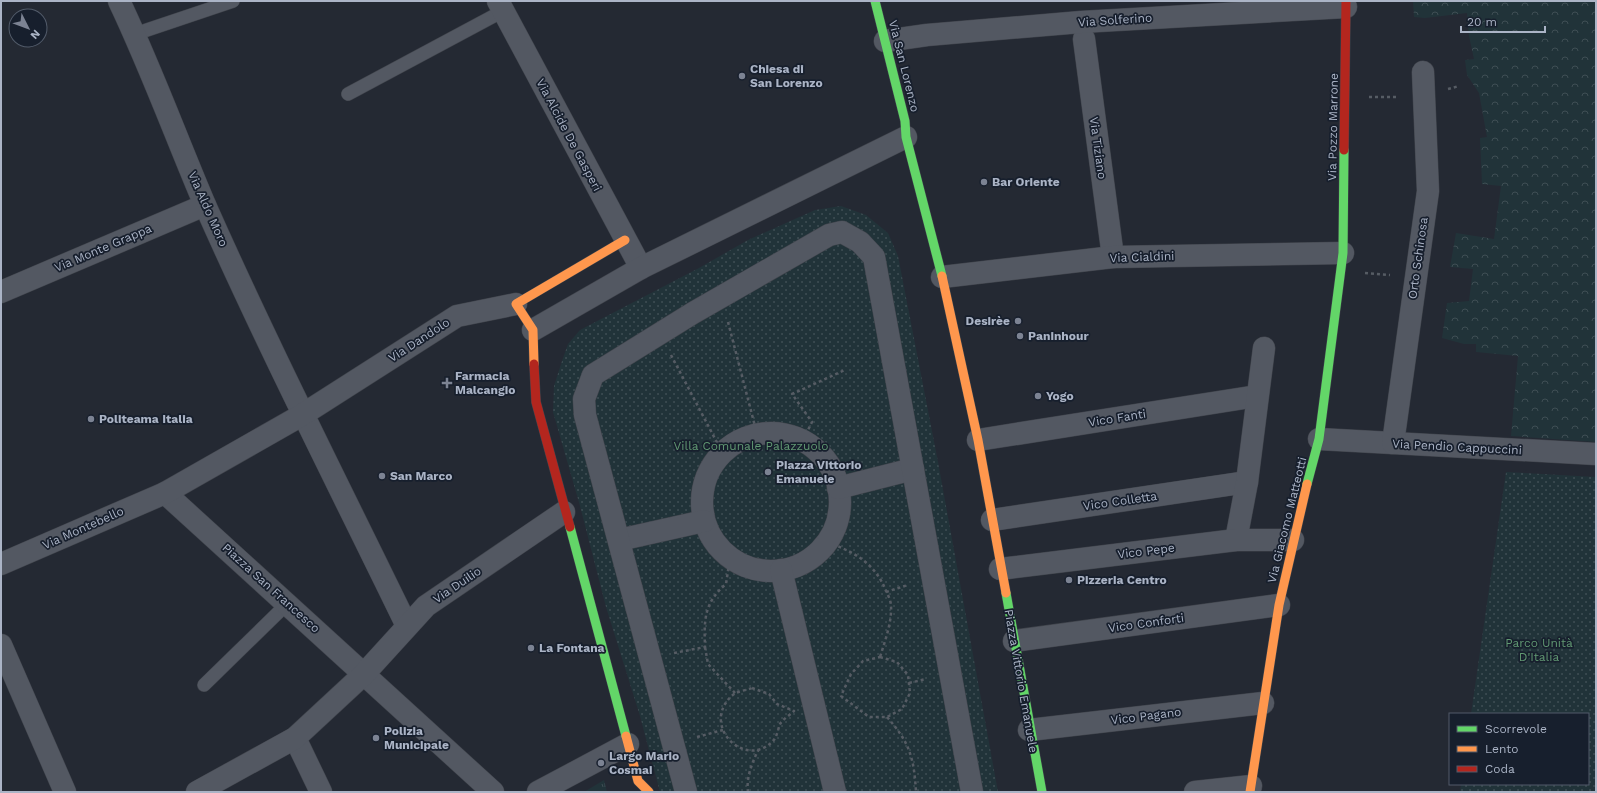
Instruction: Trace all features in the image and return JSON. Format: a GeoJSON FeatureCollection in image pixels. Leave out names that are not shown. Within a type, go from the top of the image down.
{"type":"FeatureCollection","features":[{"type":"Feature","properties":{"kind":"street","name":"Via Aldo Moro"},"geometry":{"type":"LineString","coordinates":[[120,1],[205,205],[302,415]]}},
{"type":"Feature","properties":{"kind":"street","name":"Via San Lorenzo"},"geometry":{"type":"LineString","coordinates":[[876,1],[905,121],[906,137]]}},
{"type":"Feature","properties":{"kind":"street","name":"Via Solferino"},"geometry":{"type":"LineString","coordinates":[[885,41],[927,35],[1081,22],[1346,4]]}},
{"type":"Feature","properties":{"kind":"street","name":"Via Pozzo Marrone"},"geometry":{"type":"LineString","coordinates":[[1342,262],[1346,4]]}},
{"type":"Feature","properties":{"kind":"street","name":"Via Alcide De Gasperi"},"geometry":{"type":"LineString","coordinates":[[501,6],[641,268]]}},
{"type":"Feature","properties":{"kind":"street","name":"Via Tiziano"},"geometry":{"type":"LineString","coordinates":[[1084,39],[1113,257]]}},
{"type":"Feature","properties":{"kind":"street","name":"Orto Schinosa"},"geometry":{"type":"LineString","coordinates":[[1393,443],[1428,191],[1423,72]]}},
{"type":"Feature","properties":{"kind":"street"},"geometry":{"type":"LineString","coordinates":[[533,330],[641,268],[906,137]]}},
{"type":"Feature","properties":{"kind":"street","name":"Piazza Vittorio Emanuele"},"geometry":{"type":"LineString","coordinates":[[906,137],[942,277],[978,440],[1029,730],[1042,792]]}},
{"type":"Feature","properties":{"kind":"street","name":"Via Monte Grappa"},"geometry":{"type":"LineString","coordinates":[[1,292],[205,205]]}},
{"type":"Feature","properties":{"kind":"street"},"geometry":{"type":"LineString","coordinates":[[686,792],[585,415],[584,399],[593,375],[721,297],[829,235],[842,232],[860,242],[874,257],[972,792]]}},
{"type":"Feature","properties":{"kind":"street"},"geometry":{"type":"LineString","coordinates":[[625,240],[516,304],[533,330],[536,402],[564,512],[640,788]]}},
{"type":"Feature","properties":{"kind":"street","name":"Via Cialdini"},"geometry":{"type":"LineString","coordinates":[[942,277],[1113,257],[1342,262]]}},
{"type":"Feature","properties":{"kind":"street","name":"Via Giacomo Matteotti"},"geometry":{"type":"LineString","coordinates":[[1251,789],[1279,605],[1293,540],[1319,439],[1342,262]]}},
{"type":"Feature","properties":{"kind":"street","name":"Via Dandolo"},"geometry":{"type":"LineString","coordinates":[[302,415],[457,316],[516,304]]}},
{"type":"Feature","properties":{"kind":"street"},"geometry":{"type":"LineString","coordinates":[[1236,540],[1247,482],[1264,348]]}},
{"type":"Feature","properties":{"kind":"street","name":"Vico Fanti"},"geometry":{"type":"LineString","coordinates":[[978,440],[1257,396]]}},
{"type":"Feature","properties":{"kind":"street"},"geometry":{"type":"LineString","coordinates":[[166,492],[302,415],[408,626]]}},
{"type":"Feature","properties":{"kind":"street"},"geometry":{"type":"LineString","coordinates":[[773,432],[788,434],[803,440],[820,453],[833,470],[838,488],[840,509],[836,526],[827,542],[814,556],[799,565],[781,570],[763,571],[745,566],[730,558],[718,547],[710,535],[704,520],[701,502],[704,484],[711,467],[722,452],[738,440],[757,434],[773,432]]}},
{"type":"Feature","properties":{"kind":"street","name":"Via Pendio Cappuccini"},"geometry":{"type":"LineString","coordinates":[[1319,439],[1593,454]]}},
{"type":"Feature","properties":{"kind":"street"},"geometry":{"type":"LineString","coordinates":[[838,488],[913,469]]}},
{"type":"Feature","properties":{"kind":"street","name":"Vico Colletta"},"geometry":{"type":"LineString","coordinates":[[992,520],[1247,482]]}},
{"type":"Feature","properties":{"kind":"street","name":"Via Montebello"},"geometry":{"type":"LineString","coordinates":[[1,564],[166,492]]}},
{"type":"Feature","properties":{"kind":"street","name":"Piazza San Francesco"},"geometry":{"type":"LineString","coordinates":[[166,492],[493,792]]}},
{"type":"Feature","properties":{"kind":"street","name":"Via Duilio"},"geometry":{"type":"LineString","coordinates":[[197,792],[295,738],[364,674],[426,606],[564,512]]}},
{"type":"Feature","properties":{"kind":"street"},"geometry":{"type":"LineString","coordinates":[[619,540],[704,520]]}},
{"type":"Feature","properties":{"kind":"street","name":"Vico Pepe"},"geometry":{"type":"LineString","coordinates":[[1000,569],[1236,540],[1293,540]]}},
{"type":"Feature","properties":{"kind":"street"},"geometry":{"type":"LineString","coordinates":[[781,570],[835,792]]}},
{"type":"Feature","properties":{"kind":"street","name":"Vico Conforti"},"geometry":{"type":"LineString","coordinates":[[1014,641],[1279,605]]}},
{"type":"Feature","properties":{"kind":"street"},"geometry":{"type":"LineString","coordinates":[[1,645],[9,689],[65,792]]}},
{"type":"Feature","properties":{"kind":"street","name":"Vico Pagano"},"geometry":{"type":"LineString","coordinates":[[1029,730],[1263,703]]}},
{"type":"Feature","properties":{"kind":"street"},"geometry":{"type":"LineString","coordinates":[[295,738],[321,792]]}},
{"type":"Feature","properties":{"kind":"street"},"geometry":{"type":"LineString","coordinates":[[538,792],[628,744]]}},
{"type":"Feature","properties":{"kind":"street"},"geometry":{"type":"LineString","coordinates":[[1195,792],[1251,789]]}},
{"type":"Feature","properties":{"kind":"lane"},"geometry":{"type":"LineString","coordinates":[[135,34],[233,1]]}},
{"type":"Feature","properties":{"kind":"lane"},"geometry":{"type":"LineString","coordinates":[[348,94],[501,6]]}},
{"type":"Feature","properties":{"kind":"lane"},"geometry":{"type":"LineString","coordinates":[[204,685],[288,603]]}},
{"type":"Feature","properties":{"kind":"path"},"geometry":{"type":"LineString","coordinates":[[1342,262],[1416,277]]}},
{"type":"Feature","properties":{"kind":"path"},"geometry":{"type":"LineString","coordinates":[[721,297],[757,434]]}},
{"type":"Feature","properties":{"kind":"path"},"geometry":{"type":"LineString","coordinates":[[660,334],[722,452]]}},
{"type":"Feature","properties":{"kind":"path"},"geometry":{"type":"LineString","coordinates":[[803,440],[812,422],[792,394],[845,370]]}},
{"type":"Feature","properties":{"kind":"path"},"geometry":{"type":"LineString","coordinates":[[827,542],[848,549],[873,567],[884,585],[891,605],[887,634],[880,657]]}},
{"type":"Feature","properties":{"kind":"path"},"geometry":{"type":"LineString","coordinates":[[730,558],[726,584],[714,594],[704,616],[705,647],[708,664],[735,693]]}},
{"type":"Feature","properties":{"kind":"path"},"geometry":{"type":"LineString","coordinates":[[650,658],[705,647]]}},
{"type":"Feature","properties":{"kind":"path"},"geometry":{"type":"LineString","coordinates":[[880,657],[897,662],[908,675],[910,693],[902,709],[887,718],[870,717],[841,696],[851,674],[863,661],[880,657]]}},
{"type":"Feature","properties":{"kind":"path"},"geometry":{"type":"LineString","coordinates":[[748,792],[747,785],[753,760],[759,750],[774,740],[781,722],[794,711],[777,704],[769,694],[752,688],[735,693],[724,706],[720,723],[727,739],[742,749],[759,750]]}},
{"type":"Feature","properties":{"kind":"path"},"geometry":{"type":"LineString","coordinates":[[887,718],[902,734],[913,761],[916,792]]}},
{"type":"Feature","properties":{"kind":"green space"},"geometry":{"type":"Polygon","coordinates":[[[1413,1],[1596,1],[1596,442],[1511,436],[1518,356],[1476,352],[1476,344],[1464,344],[1442,338],[1447,303],[1469,301],[1473,269],[1450,267],[1456,233],[1494,239],[1501,186],[1482,184],[1480,138],[1487,137],[1479,93],[1467,75],[1465,60],[1474,59],[1469,36],[1467,13],[1425,18],[1414,17],[1413,1]]]}},
{"type":"Feature","properties":{"kind":"green space","name":"Villa Comunale Palazzuolo"},"geometry":{"type":"Polygon","coordinates":[[[841,206],[866,215],[888,233],[898,256],[938,462],[998,792],[660,792],[640,716],[606,607],[580,506],[553,412],[554,386],[568,344],[580,330],[699,268],[748,240],[815,210],[841,206]]]}},
{"type":"Feature","properties":{"kind":"green space","name":"Parco Unità D'Italia"},"geometry":{"type":"Polygon","coordinates":[[[1506,472],[1596,477],[1596,792],[1460,792],[1461,785],[1589,785],[1589,713],[1471,713],[1506,472]]]}},
{"type":"Feature","properties":{"kind":"green space"},"geometry":{"type":"Polygon","coordinates":[[[604,780],[607,792],[584,792],[604,780]]]}},
{"type":"Feature","properties":{"kind":"traffic: fast"},"geometry":{"type":"LineString","coordinates":[[875,1],[905,121],[906,137],[942,276]]}},
{"type":"Feature","properties":{"kind":"traffic: fast"},"geometry":{"type":"LineString","coordinates":[[1307,484],[1319,439],[1343,253],[1344,150]]}},
{"type":"Feature","properties":{"kind":"traffic: fast"},"geometry":{"type":"LineString","coordinates":[[570,527],[626,736]]}},
{"type":"Feature","properties":{"kind":"traffic: fast"},"geometry":{"type":"LineString","coordinates":[[1006,593],[1042,792]]}},
{"type":"Feature","properties":{"kind":"traffic: slow"},"geometry":{"type":"LineString","coordinates":[[534,364],[533,330],[516,304],[625,240]]}},
{"type":"Feature","properties":{"kind":"traffic: slow"},"geometry":{"type":"LineString","coordinates":[[942,276],[978,440],[1006,593]]}},
{"type":"Feature","properties":{"kind":"traffic: slow"},"geometry":{"type":"LineString","coordinates":[[1250,792],[1279,605],[1307,484]]}},
{"type":"Feature","properties":{"kind":"traffic: slow"},"geometry":{"type":"LineString","coordinates":[[626,736],[638,781],[649,792]]}},
{"type":"Feature","properties":{"kind":"traffic: jam"},"geometry":{"type":"LineString","coordinates":[[1344,150],[1346,1]]}},
{"type":"Feature","properties":{"kind":"traffic: jam"},"geometry":{"type":"LineString","coordinates":[[534,364],[536,402],[570,527]]}},
{"type":"Feature","properties":{"kind":"place","name":"Chiesa di San Lorenzo"},"geometry":{"type":"Point","coordinates":[742,76]}},
{"type":"Feature","properties":{"kind":"place","name":"Bar Oriente"},"geometry":{"type":"Point","coordinates":[984,182]}},
{"type":"Feature","properties":{"kind":"place","name":"Desirèe"},"geometry":{"type":"Point","coordinates":[1018,321]}},
{"type":"Feature","properties":{"kind":"place","name":"Paninhour"},"geometry":{"type":"Point","coordinates":[1020,336]}},
{"type":"Feature","properties":{"kind":"place","name":"Farmacia Malcangio"},"geometry":{"type":"Point","coordinates":[447,383]}},
{"type":"Feature","properties":{"kind":"place","name":"Yogo"},"geometry":{"type":"Point","coordinates":[1038,396]}},
{"type":"Feature","properties":{"kind":"place","name":"Politeama Italia"},"geometry":{"type":"Point","coordinates":[91,419]}},
{"type":"Feature","properties":{"kind":"place","name":"Piazza Vittorio Emanuele"},"geometry":{"type":"Point","coordinates":[768,472]}},
{"type":"Feature","properties":{"kind":"place","name":"San Marco"},"geometry":{"type":"Point","coordinates":[382,476]}},
{"type":"Feature","properties":{"kind":"place","name":"Pizzeria Centro"},"geometry":{"type":"Point","coordinates":[1069,580]}},
{"type":"Feature","properties":{"kind":"place","name":"La Fontana"},"geometry":{"type":"Point","coordinates":[531,648]}},
{"type":"Feature","properties":{"kind":"place","name":"Polizia Municipale"},"geometry":{"type":"Point","coordinates":[376,738]}},
{"type":"Feature","properties":{"kind":"place","name":"Largo Mario Cosmai"},"geometry":{"type":"Point","coordinates":[601,763]}}]}
